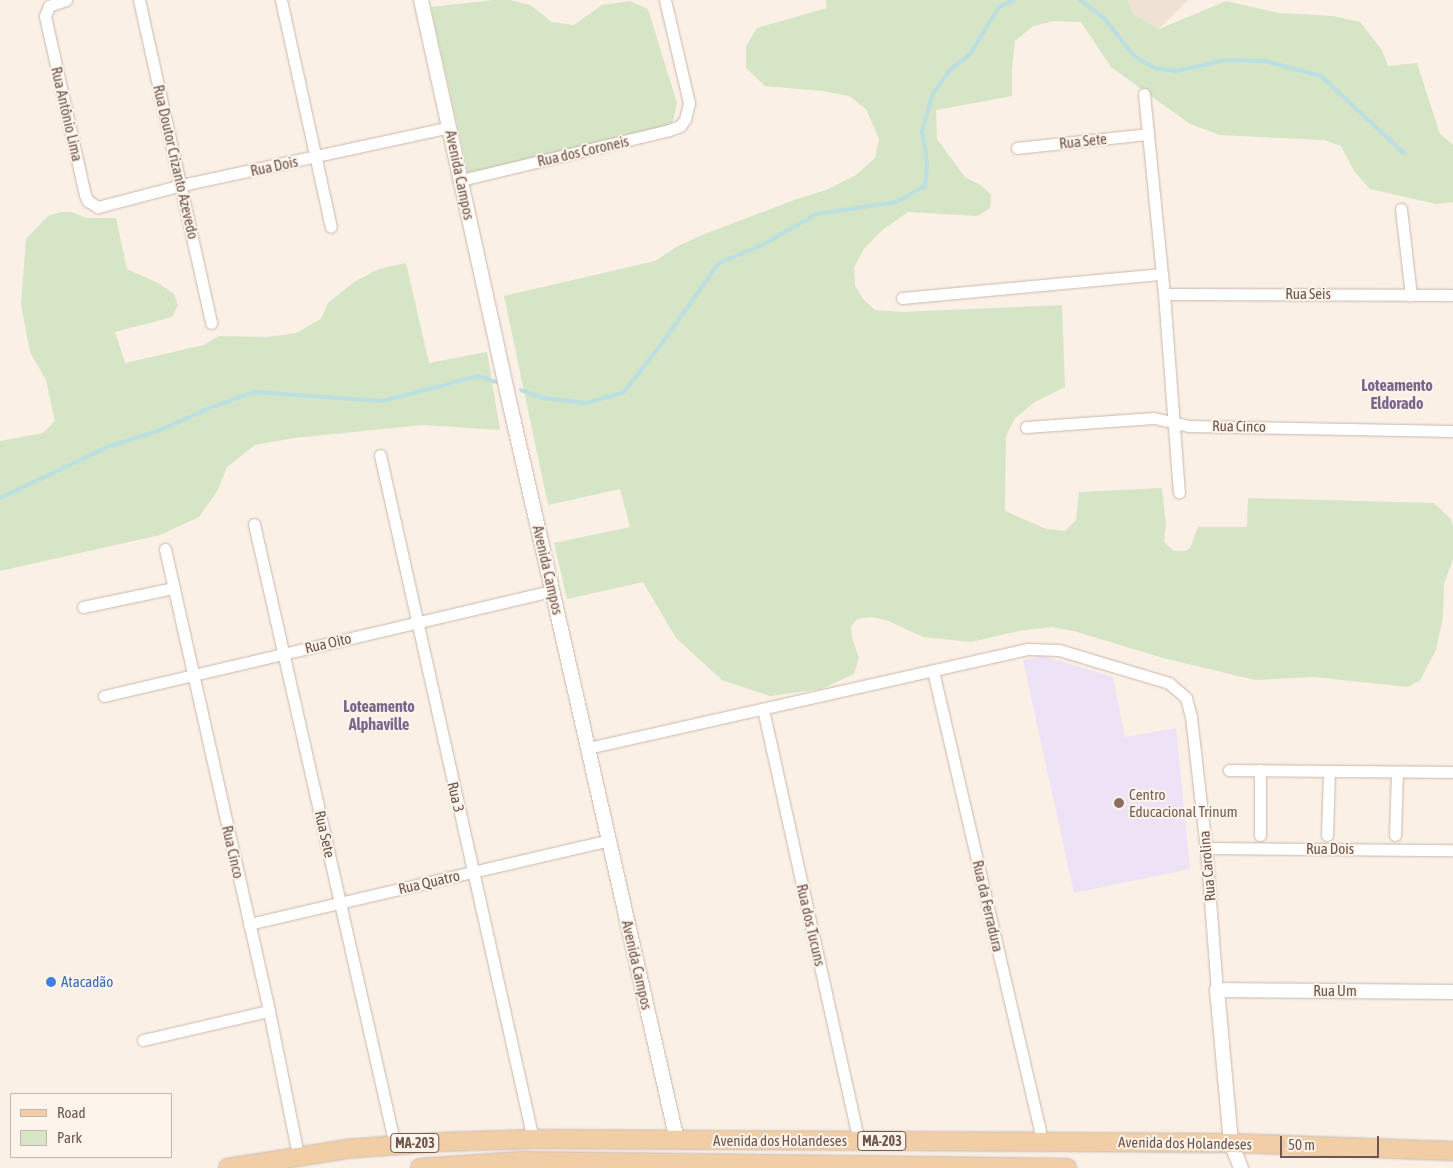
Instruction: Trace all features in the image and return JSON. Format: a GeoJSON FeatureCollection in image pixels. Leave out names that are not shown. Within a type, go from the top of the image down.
{"type":"FeatureCollection","features":[{"type":"Feature","properties":{"kind":"main road","name":"Avenida dos Holandeses"},"geometry":{"type":"LineString","coordinates":[[228,1168],[298,1155],[395,1144],[532,1139],[1231,1143],[1453,1151]]}},
{"type":"Feature","properties":{"kind":"main road","name":"Avenida dos Holandeses"},"geometry":{"type":"LineString","coordinates":[[420,1168],[521,1161],[787,1166],[1067,1168]]}},
{"type":"Feature","properties":{"kind":"street","name":"Rua Antônio Lima"},"geometry":{"type":"LineString","coordinates":[[66,0],[48,6],[45,16],[85,195],[88,201],[98,207]]}},
{"type":"Feature","properties":{"kind":"street","name":"Rua Doutor Crizanto Azevedo"},"geometry":{"type":"LineString","coordinates":[[139,0],[182,185],[211,323]]}},
{"type":"Feature","properties":{"kind":"street"},"geometry":{"type":"LineString","coordinates":[[281,0],[314,158],[331,227]]}},
{"type":"Feature","properties":{"kind":"street","name":"Avenida Campos"},"geometry":{"type":"LineString","coordinates":[[421,0],[676,1140]]}},
{"type":"Feature","properties":{"kind":"street","name":"Rua dos Coroneis"},"geometry":{"type":"LineString","coordinates":[[461,180],[680,126],[685,119],[689,103],[665,0]]}},
{"type":"Feature","properties":{"kind":"street"},"geometry":{"type":"LineString","coordinates":[[1144,94],[1164,294],[1179,492]]}},
{"type":"Feature","properties":{"kind":"street","name":"Rua Dois"},"geometry":{"type":"LineString","coordinates":[[98,207],[182,185],[450,128]]}},
{"type":"Feature","properties":{"kind":"street","name":"Rua Sete"},"geometry":{"type":"LineString","coordinates":[[1017,148],[1148,134]]}},
{"type":"Feature","properties":{"kind":"street"},"geometry":{"type":"LineString","coordinates":[[1401,209],[1411,295]]}},
{"type":"Feature","properties":{"kind":"street"},"geometry":{"type":"LineString","coordinates":[[902,298],[1162,274]]}},
{"type":"Feature","properties":{"kind":"street","name":"Rua Seis"},"geometry":{"type":"LineString","coordinates":[[1164,294],[1453,295]]}},
{"type":"Feature","properties":{"kind":"street","name":"Rua Cinco"},"geometry":{"type":"LineString","coordinates":[[1026,426],[1154,418],[1189,426],[1453,431]]}},
{"type":"Feature","properties":{"kind":"street","name":"Rua 3"},"geometry":{"type":"LineString","coordinates":[[380,455],[532,1139]]}},
{"type":"Feature","properties":{"kind":"street","name":"Rua Sete"},"geometry":{"type":"LineString","coordinates":[[254,524],[395,1144]]}},
{"type":"Feature","properties":{"kind":"street","name":"Rua Cinco"},"geometry":{"type":"LineString","coordinates":[[165,549],[269,1011],[298,1155]]}},
{"type":"Feature","properties":{"kind":"street"},"geometry":{"type":"LineString","coordinates":[[83,607],[174,588]]}},
{"type":"Feature","properties":{"kind":"street","name":"Rua Oito"},"geometry":{"type":"LineString","coordinates":[[104,696],[552,591]]}},
{"type":"Feature","properties":{"kind":"street","name":"Rua Carolina"},"geometry":{"type":"LineString","coordinates":[[588,748],[1028,649],[1059,650],[1169,683],[1186,698],[1191,717],[1206,848],[1231,1143],[1241,1168]]}},
{"type":"Feature","properties":{"kind":"street","name":"Rua da Ferradura"},"geometry":{"type":"LineString","coordinates":[[933,671],[1039,1126],[1041,1142]]}},
{"type":"Feature","properties":{"kind":"street","name":"Rua dos Tucuns"},"geometry":{"type":"LineString","coordinates":[[762,709],[858,1141]]}},
{"type":"Feature","properties":{"kind":"street"},"geometry":{"type":"LineString","coordinates":[[1228,770],[1453,772]]}},
{"type":"Feature","properties":{"kind":"street"},"geometry":{"type":"LineString","coordinates":[[1260,770],[1260,835]]}},
{"type":"Feature","properties":{"kind":"street"},"geometry":{"type":"LineString","coordinates":[[1327,835],[1329,771]]}},
{"type":"Feature","properties":{"kind":"street"},"geometry":{"type":"LineString","coordinates":[[1395,835],[1397,772]]}},
{"type":"Feature","properties":{"kind":"street","name":"Rua Quatro"},"geometry":{"type":"LineString","coordinates":[[249,924],[609,840]]}},
{"type":"Feature","properties":{"kind":"street","name":"Rua Dois"},"geometry":{"type":"LineString","coordinates":[[1206,848],[1453,850]]}},
{"type":"Feature","properties":{"kind":"street","name":"Rua Um"},"geometry":{"type":"LineString","coordinates":[[1217,990],[1453,992]]}},
{"type":"Feature","properties":{"kind":"street"},"geometry":{"type":"LineString","coordinates":[[143,1040],[269,1011]]}},
{"type":"Feature","properties":{"kind":"shaded area"},"geometry":{"type":"Polygon","coordinates":[[[1127,0],[1188,0],[1159,29],[1133,14],[1127,0]]]}},
{"type":"Feature","properties":{"kind":"shaded area","name":"Centro Educacional Trinum"},"geometry":{"type":"Polygon","coordinates":[[[1043,656],[1113,677],[1125,737],[1176,728],[1190,869],[1074,893],[1023,660],[1043,656]]]}},
{"type":"Feature","properties":{"kind":"green space"},"geometry":{"type":"Polygon","coordinates":[[[493,0],[510,0],[530,5],[552,22],[574,25],[602,5],[630,1],[648,9],[677,103],[673,121],[669,127],[468,173],[431,7],[493,0]]]}},
{"type":"Feature","properties":{"kind":"green space"},"geometry":{"type":"Polygon","coordinates":[[[826,0],[1127,0],[1133,14],[1159,29],[1226,1],[1278,13],[1333,16],[1360,22],[1382,50],[1388,66],[1417,63],[1440,134],[1453,145],[1453,202],[1436,204],[1370,189],[1354,171],[1341,146],[1324,140],[1220,135],[1190,124],[1111,67],[1081,22],[1054,21],[1033,26],[1015,41],[1012,96],[936,110],[937,139],[965,177],[982,186],[991,195],[990,208],[978,216],[908,212],[881,231],[863,250],[854,268],[855,286],[864,300],[875,310],[901,312],[1062,305],[1065,387],[1035,402],[1015,418],[1006,436],[1005,511],[1046,529],[1065,531],[1076,520],[1079,492],[1162,488],[1166,524],[1164,542],[1174,551],[1185,551],[1190,548],[1198,527],[1247,527],[1248,498],[1434,503],[1451,519],[1453,527],[1453,559],[1444,584],[1443,617],[1436,650],[1420,680],[1408,687],[1314,677],[1255,680],[1163,658],[1074,631],[1051,627],[1019,631],[971,642],[923,637],[886,620],[870,617],[857,619],[851,626],[852,638],[859,658],[854,674],[821,689],[770,696],[722,680],[676,638],[643,582],[567,599],[554,543],[630,527],[620,489],[548,505],[504,296],[655,261],[678,246],[707,233],[826,190],[856,175],[875,158],[879,139],[866,109],[849,96],[822,91],[765,86],[746,68],[746,46],[757,28],[827,8],[826,0]]]}},
{"type":"Feature","properties":{"kind":"green space"},"geometry":{"type":"Polygon","coordinates":[[[61,212],[72,212],[86,218],[116,218],[127,269],[158,283],[174,294],[178,305],[172,317],[115,332],[125,363],[204,345],[219,336],[268,337],[296,333],[321,319],[328,303],[354,282],[379,269],[406,263],[429,363],[487,352],[500,430],[423,425],[294,438],[255,445],[227,467],[218,490],[199,517],[160,535],[0,571],[0,441],[43,433],[55,421],[46,380],[30,352],[21,305],[26,239],[48,216],[61,212]]]}},
{"type":"Feature","properties":{"kind":"waterway"},"geometry":{"type":"LineString","coordinates":[[521,390],[543,398],[586,403],[624,392],[660,346],[719,263],[762,245],[817,214],[896,202],[925,186],[927,162],[922,131],[932,95],[950,70],[970,54],[999,7],[1014,0]]}},
{"type":"Feature","properties":{"kind":"waterway"},"geometry":{"type":"LineString","coordinates":[[1080,0],[1104,18],[1134,56],[1155,68],[1176,71],[1227,60],[1265,61],[1321,76],[1404,153]]}},
{"type":"Feature","properties":{"kind":"waterway"},"geometry":{"type":"LineString","coordinates":[[0,498],[108,447],[163,429],[207,409],[254,392],[382,401],[479,376],[496,382]]}},
{"type":"Feature","properties":{"kind":"place","name":"Centro Educacional Trinum"},"geometry":{"type":"Point","coordinates":[1119,803]}},
{"type":"Feature","properties":{"kind":"place","name":"Atacadão"},"geometry":{"type":"Point","coordinates":[51,982]}},
{"type":"Feature","properties":{"kind":"district","name":"Loteamento Eldorado"},"geometry":{"type":"Point","coordinates":[1397,394]}},
{"type":"Feature","properties":{"kind":"district","name":"Loteamento Alphaville"},"geometry":{"type":"Point","coordinates":[379,715]}}]}
